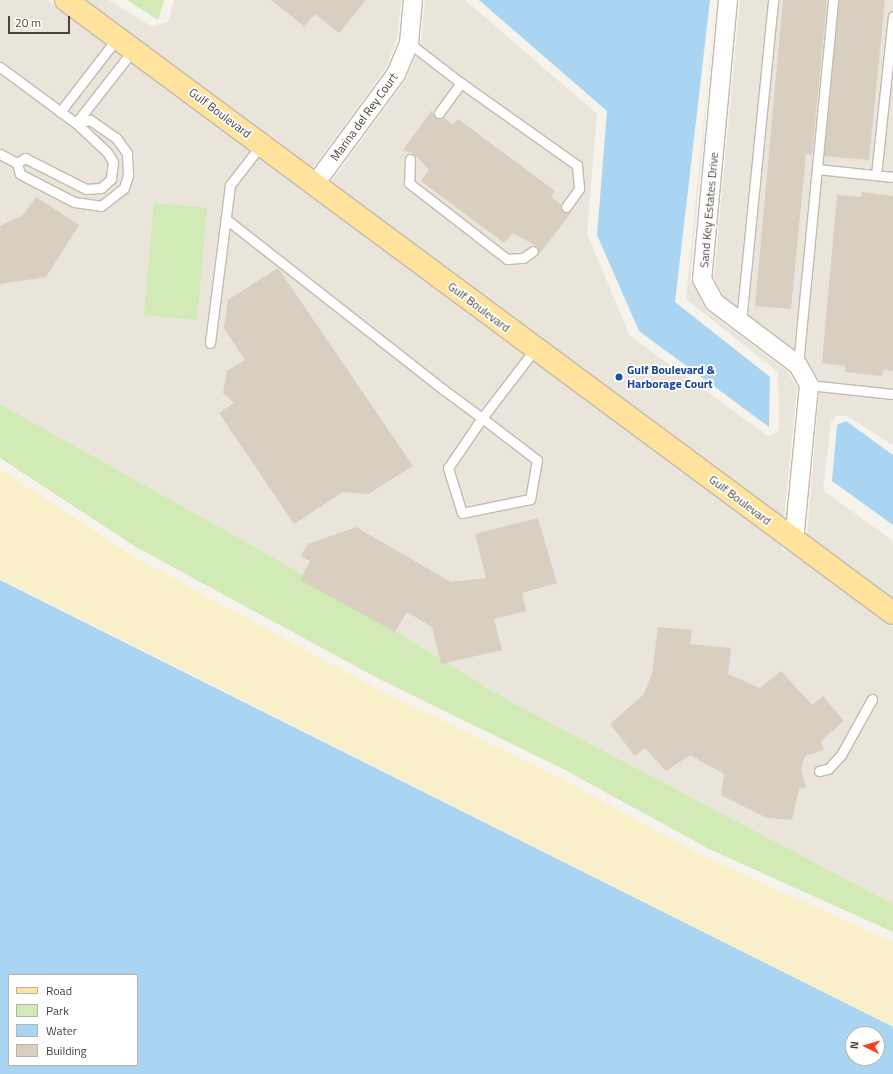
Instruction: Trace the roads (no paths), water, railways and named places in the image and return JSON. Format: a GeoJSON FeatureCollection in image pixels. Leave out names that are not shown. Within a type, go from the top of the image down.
{"type":"FeatureCollection","features":[{"type":"Feature","properties":{"kind":"main road","name":"Gulf Boulevard"},"geometry":{"type":"LineString","coordinates":[[66,0],[893,613]]}},
{"type":"Feature","properties":{"kind":"street","name":"Marina del Rey Court"},"geometry":{"type":"LineString","coordinates":[[315,184],[396,74],[409,43],[413,0]]}},
{"type":"Feature","properties":{"kind":"street","name":"Sand Key Estates Drive"},"geometry":{"type":"LineString","coordinates":[[728,0],[702,279],[714,302],[798,365],[809,385]]}},
{"type":"Feature","properties":{"kind":"street"},"geometry":{"type":"LineString","coordinates":[[794,541],[809,385]]}},
{"type":"Feature","properties":{"kind":"lane"},"geometry":{"type":"LineString","coordinates":[[741,322],[773,0]]}},
{"type":"Feature","properties":{"kind":"lane"},"geometry":{"type":"LineString","coordinates":[[798,365],[833,0]]}},
{"type":"Feature","properties":{"kind":"lane"},"geometry":{"type":"LineString","coordinates":[[876,175],[893,16]]}},
{"type":"Feature","properties":{"kind":"lane"},"geometry":{"type":"LineString","coordinates":[[409,43],[461,83],[577,165],[579,189],[566,207]]}},
{"type":"Feature","properties":{"kind":"lane"},"geometry":{"type":"LineString","coordinates":[[60,112],[126,44]]}},
{"type":"Feature","properties":{"kind":"lane"},"geometry":{"type":"LineString","coordinates":[[76,123],[126,44]]}},
{"type":"Feature","properties":{"kind":"lane"},"geometry":{"type":"LineString","coordinates":[[0,67],[76,123],[107,152],[113,162],[111,179],[101,188],[86,189],[25,158],[17,163]]}},
{"type":"Feature","properties":{"kind":"lane"},"geometry":{"type":"LineString","coordinates":[[439,113],[461,83]]}},
{"type":"Feature","properties":{"kind":"lane"},"geometry":{"type":"LineString","coordinates":[[0,154],[17,163],[20,174],[61,197],[92,206],[109,202],[124,188],[128,175],[127,153],[116,138],[90,120],[76,123]]}},
{"type":"Feature","properties":{"kind":"lane"},"geometry":{"type":"LineString","coordinates":[[210,343],[230,185],[261,145]]}},
{"type":"Feature","properties":{"kind":"lane"},"geometry":{"type":"LineString","coordinates":[[410,159],[408,183],[507,259],[523,258],[533,251]]}},
{"type":"Feature","properties":{"kind":"lane"},"geometry":{"type":"LineString","coordinates":[[817,169],[893,177]]}},
{"type":"Feature","properties":{"kind":"lane"},"geometry":{"type":"LineString","coordinates":[[226,219],[444,390],[482,418],[536,460],[530,500],[462,513],[448,468],[482,418],[535,349]]}},
{"type":"Feature","properties":{"kind":"lane"},"geometry":{"type":"LineString","coordinates":[[809,385],[893,394]]}},
{"type":"Feature","properties":{"kind":"lane"},"geometry":{"type":"LineString","coordinates":[[819,771],[828,769],[841,755],[872,699]]}},
{"type":"Feature","properties":{"kind":"water"},"geometry":{"type":"Polygon","coordinates":[[[479,0],[710,0],[675,302],[770,377],[769,427],[639,331],[597,235],[607,111],[479,0]]]}},
{"type":"Feature","properties":{"kind":"water"},"geometry":{"type":"Polygon","coordinates":[[[846,421],[893,455],[893,525],[832,481],[837,425],[846,421]]]}},
{"type":"Feature","properties":{"kind":"water"},"geometry":{"type":"Polygon","coordinates":[[[0,580],[893,1027],[893,1074],[0,1074],[0,580]]]}},
{"type":"Feature","properties":{"kind":"place","name":"Gulf Boulevard & Harborage Court"},"geometry":{"type":"Point","coordinates":[619,377]}}]}
